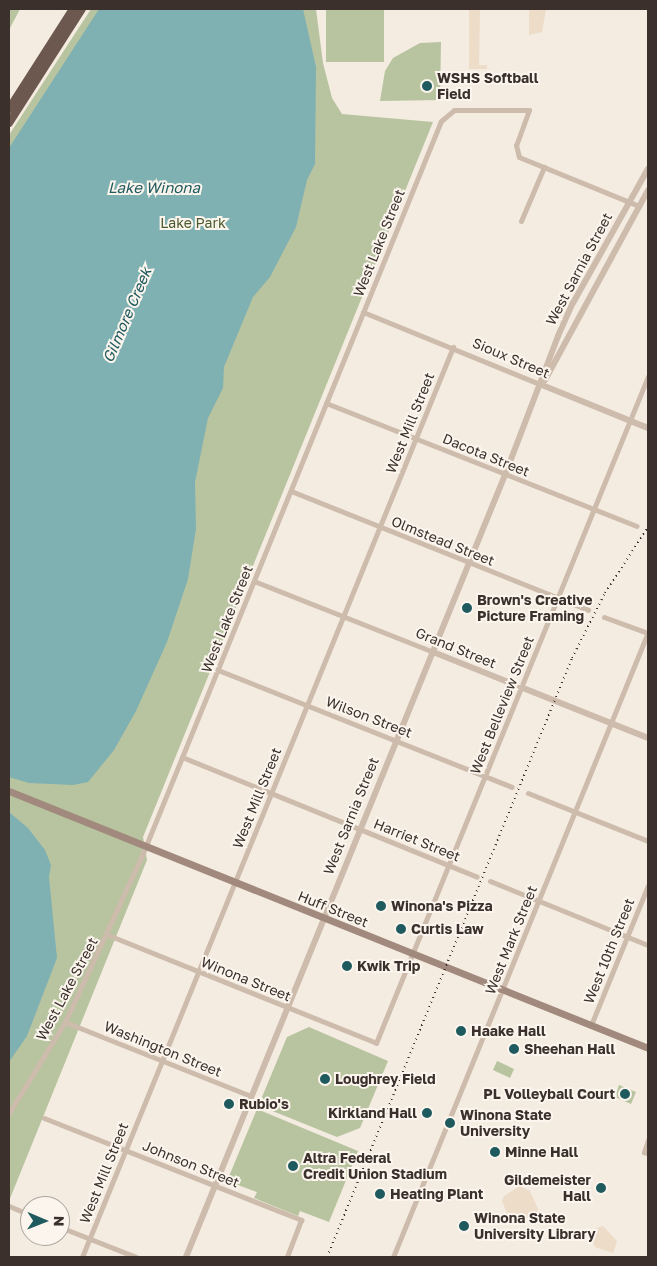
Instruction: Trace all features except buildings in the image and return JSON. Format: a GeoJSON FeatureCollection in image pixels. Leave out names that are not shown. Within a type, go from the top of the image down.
{"type":"FeatureCollection","features":[{"type":"Feature","properties":{"kind":"highway"},"geometry":{"type":"LineString","coordinates":[[9,109],[73,9]]}},
{"type":"Feature","properties":{"kind":"highway"},"geometry":{"type":"LineString","coordinates":[[9,123],[82,9]]}},
{"type":"Feature","properties":{"kind":"main road","name":"Huff Street"},"geometry":{"type":"LineString","coordinates":[[9,791],[648,1048]]}},
{"type":"Feature","properties":{"kind":"street","name":"West Lake Street"},"geometry":{"type":"LineString","coordinates":[[9,1113],[65,1022],[108,935],[146,847],[441,121],[454,110],[529,110],[516,145],[519,156],[544,167]]}},
{"type":"Feature","properties":{"kind":"street"},"geometry":{"type":"LineString","coordinates":[[521,221],[544,167],[639,206]]}},
{"type":"Feature","properties":{"kind":"street","name":"West Sarnia Street"},"geometry":{"type":"LineString","coordinates":[[186,1257],[359,829],[542,385],[573,303],[648,170]]}},
{"type":"Feature","properties":{"kind":"street","name":"West Sarnia Street"},"geometry":{"type":"LineString","coordinates":[[542,385],[648,190]]}},
{"type":"Feature","properties":{"kind":"street","name":"Sioux Street"},"geometry":{"type":"LineString","coordinates":[[363,312],[453,347],[648,428]]}},
{"type":"Feature","properties":{"kind":"street","name":"West Mill Street"},"geometry":{"type":"LineString","coordinates":[[82,1257],[453,347]]}},
{"type":"Feature","properties":{"kind":"street","name":"West Belleview Street"},"geometry":{"type":"LineString","coordinates":[[376,1043],[648,376]]}},
{"type":"Feature","properties":{"kind":"street","name":"Dacota Street"},"geometry":{"type":"LineString","coordinates":[[326,403],[637,526]]}},
{"type":"Feature","properties":{"kind":"street","name":"Olmstead Street"},"geometry":{"type":"LineString","coordinates":[[291,491],[588,610]]}},
{"type":"Feature","properties":{"kind":"street","name":"Grand Street"},"geometry":{"type":"LineString","coordinates":[[254,581],[648,738]]}},
{"type":"Feature","properties":{"kind":"street"},"geometry":{"type":"LineString","coordinates":[[604,617],[648,633]]}},
{"type":"Feature","properties":{"kind":"street","name":"West Mark Street"},"geometry":{"type":"LineString","coordinates":[[393,1257],[648,633]]}},
{"type":"Feature","properties":{"kind":"street","name":"Wilson Street"},"geometry":{"type":"LineString","coordinates":[[218,670],[512,787]]}},
{"type":"Feature","properties":{"kind":"street","name":"Harriet Street"},"geometry":{"type":"LineString","coordinates":[[182,757],[477,877]]}},
{"type":"Feature","properties":{"kind":"street"},"geometry":{"type":"LineString","coordinates":[[528,793],[648,841]]}},
{"type":"Feature","properties":{"kind":"street"},"geometry":{"type":"LineString","coordinates":[[490,881],[648,945]]}},
{"type":"Feature","properties":{"kind":"street","name":"West 10th Street"},"geometry":{"type":"LineString","coordinates":[[591,1025],[648,886]]}},
{"type":"Feature","properties":{"kind":"street","name":"Winona Street"},"geometry":{"type":"LineString","coordinates":[[108,935],[376,1043]]}},
{"type":"Feature","properties":{"kind":"street","name":"Washington Street"},"geometry":{"type":"LineString","coordinates":[[65,1022],[252,1096]]}},
{"type":"Feature","properties":{"kind":"street","name":"Johnson Street"},"geometry":{"type":"LineString","coordinates":[[44,1118],[302,1220],[287,1257]]}},
{"type":"Feature","properties":{"kind":"street"},"geometry":{"type":"LineString","coordinates":[[646,1152],[648,1140]]}},
{"type":"Feature","properties":{"kind":"street"},"geometry":{"type":"LineString","coordinates":[[70,1231],[136,1257]]}},
{"type":"Feature","properties":{"kind":"green space"},"geometry":{"type":"Polygon","coordinates":[[[9,9],[20,9],[9,30],[9,9]]]}},
{"type":"Feature","properties":{"kind":"green space","name":"Lake Winona"},"geometry":{"type":"Polygon","coordinates":[[[91,9],[316,9],[323,63],[332,98],[342,114],[433,122],[143,837],[147,860],[9,1201],[9,135],[91,9]]]}},
{"type":"Feature","properties":{"kind":"green space"},"geometry":{"type":"Polygon","coordinates":[[[326,9],[384,9],[384,62],[326,62],[326,9]]]}},
{"type":"Feature","properties":{"kind":"green space"},"geometry":{"type":"Polygon","coordinates":[[[441,42],[440,100],[380,101],[385,71],[393,58],[420,43],[441,42]]]}},
{"type":"Feature","properties":{"kind":"green space","name":"Loughrey Field"},"geometry":{"type":"Polygon","coordinates":[[[309,1027],[388,1061],[360,1128],[337,1137],[270,1110],[262,1097],[287,1037],[309,1027]]]}},
{"type":"Feature","properties":{"kind":"green space"},"geometry":{"type":"Polygon","coordinates":[[[497,1061],[514,1069],[510,1078],[493,1070],[497,1061]]]}},
{"type":"Feature","properties":{"kind":"green space","name":"PL Volleyball Court"},"geometry":{"type":"Polygon","coordinates":[[[619,1085],[636,1092],[631,1104],[615,1097],[619,1085]]]}},
{"type":"Feature","properties":{"kind":"green space","name":"Altra Federal Credit Union Stadium"},"geometry":{"type":"Polygon","coordinates":[[[257,1109],[358,1151],[329,1222],[300,1211],[298,1216],[254,1198],[257,1192],[227,1181],[257,1109]]]}},
{"type":"Feature","properties":{"kind":"shaded area"},"geometry":{"type":"Polygon","coordinates":[[[469,9],[480,9],[479,65],[487,65],[487,69],[469,69],[469,9]]]}},
{"type":"Feature","properties":{"kind":"shaded area"},"geometry":{"type":"Polygon","coordinates":[[[529,9],[546,9],[542,32],[529,35],[529,9]]]}},
{"type":"Feature","properties":{"kind":"shaded area"},"geometry":{"type":"Polygon","coordinates":[[[520,1186],[530,1191],[538,1209],[536,1214],[512,1225],[502,1201],[504,1196],[520,1186]]]}},
{"type":"Feature","properties":{"kind":"shaded area"},"geometry":{"type":"Polygon","coordinates":[[[603,1226],[617,1241],[613,1253],[595,1247],[590,1236],[592,1230],[603,1226]]]}},
{"type":"Feature","properties":{"kind":"water","name":"Lake Winona"},"geometry":{"type":"Polygon","coordinates":[[[99,9],[303,9],[316,67],[315,164],[307,180],[296,227],[270,277],[253,297],[224,367],[223,388],[208,418],[195,482],[196,529],[188,579],[167,642],[136,711],[114,750],[88,782],[73,785],[29,783],[9,777],[9,148],[99,9]]]}},
{"type":"Feature","properties":{"kind":"water"},"geometry":{"type":"Polygon","coordinates":[[[9,812],[28,828],[45,850],[51,865],[49,877],[57,958],[27,1036],[9,1062],[9,812]]]}},
{"type":"Feature","properties":{"kind":"railway"},"geometry":{"type":"LineString","coordinates":[[327,1257],[572,658],[605,593],[648,527]]}},
{"type":"Feature","properties":{"kind":"place","name":"WSHS Softball Field"},"geometry":{"type":"Point","coordinates":[427,86]}},
{"type":"Feature","properties":{"kind":"place","name":"Brown's Creative Picture Framing"},"geometry":{"type":"Point","coordinates":[467,608]}},
{"type":"Feature","properties":{"kind":"place","name":"Winona's Pizza"},"geometry":{"type":"Point","coordinates":[381,906]}},
{"type":"Feature","properties":{"kind":"place","name":"Curtis Law"},"geometry":{"type":"Point","coordinates":[401,929]}},
{"type":"Feature","properties":{"kind":"place","name":"Kwik Trip"},"geometry":{"type":"Point","coordinates":[347,966]}},
{"type":"Feature","properties":{"kind":"place","name":"Haake Hall"},"geometry":{"type":"Point","coordinates":[461,1031]}},
{"type":"Feature","properties":{"kind":"place","name":"Sheehan Hall"},"geometry":{"type":"Point","coordinates":[514,1049]}},
{"type":"Feature","properties":{"kind":"place","name":"Loughrey Field"},"geometry":{"type":"Point","coordinates":[325,1079]}},
{"type":"Feature","properties":{"kind":"place","name":"PL Volleyball Court"},"geometry":{"type":"Point","coordinates":[625,1094]}},
{"type":"Feature","properties":{"kind":"place","name":"Rubio's"},"geometry":{"type":"Point","coordinates":[229,1104]}},
{"type":"Feature","properties":{"kind":"place","name":"Kirkland Hall"},"geometry":{"type":"Point","coordinates":[427,1113]}},
{"type":"Feature","properties":{"kind":"place","name":"Winona State University"},"geometry":{"type":"Point","coordinates":[450,1123]}},
{"type":"Feature","properties":{"kind":"place","name":"Minne Hall"},"geometry":{"type":"Point","coordinates":[495,1152]}},
{"type":"Feature","properties":{"kind":"place","name":"Altra Federal Credit Union Stadium"},"geometry":{"type":"Point","coordinates":[293,1166]}},
{"type":"Feature","properties":{"kind":"place","name":"Gildemeister Hall"},"geometry":{"type":"Point","coordinates":[601,1188]}},
{"type":"Feature","properties":{"kind":"place","name":"Heating Plant"},"geometry":{"type":"Point","coordinates":[380,1194]}},
{"type":"Feature","properties":{"kind":"place","name":"Winona State University Library"},"geometry":{"type":"Point","coordinates":[464,1226]}},
{"type":"Feature","properties":{"kind":"park label","name":"Lake Park"},"geometry":{"type":"Point","coordinates":[193,223]}},
{"type":"Feature","properties":{"kind":"water label","name":"Gilmore Creek"},"geometry":{"type":"Point","coordinates":[127,315]}}]}
